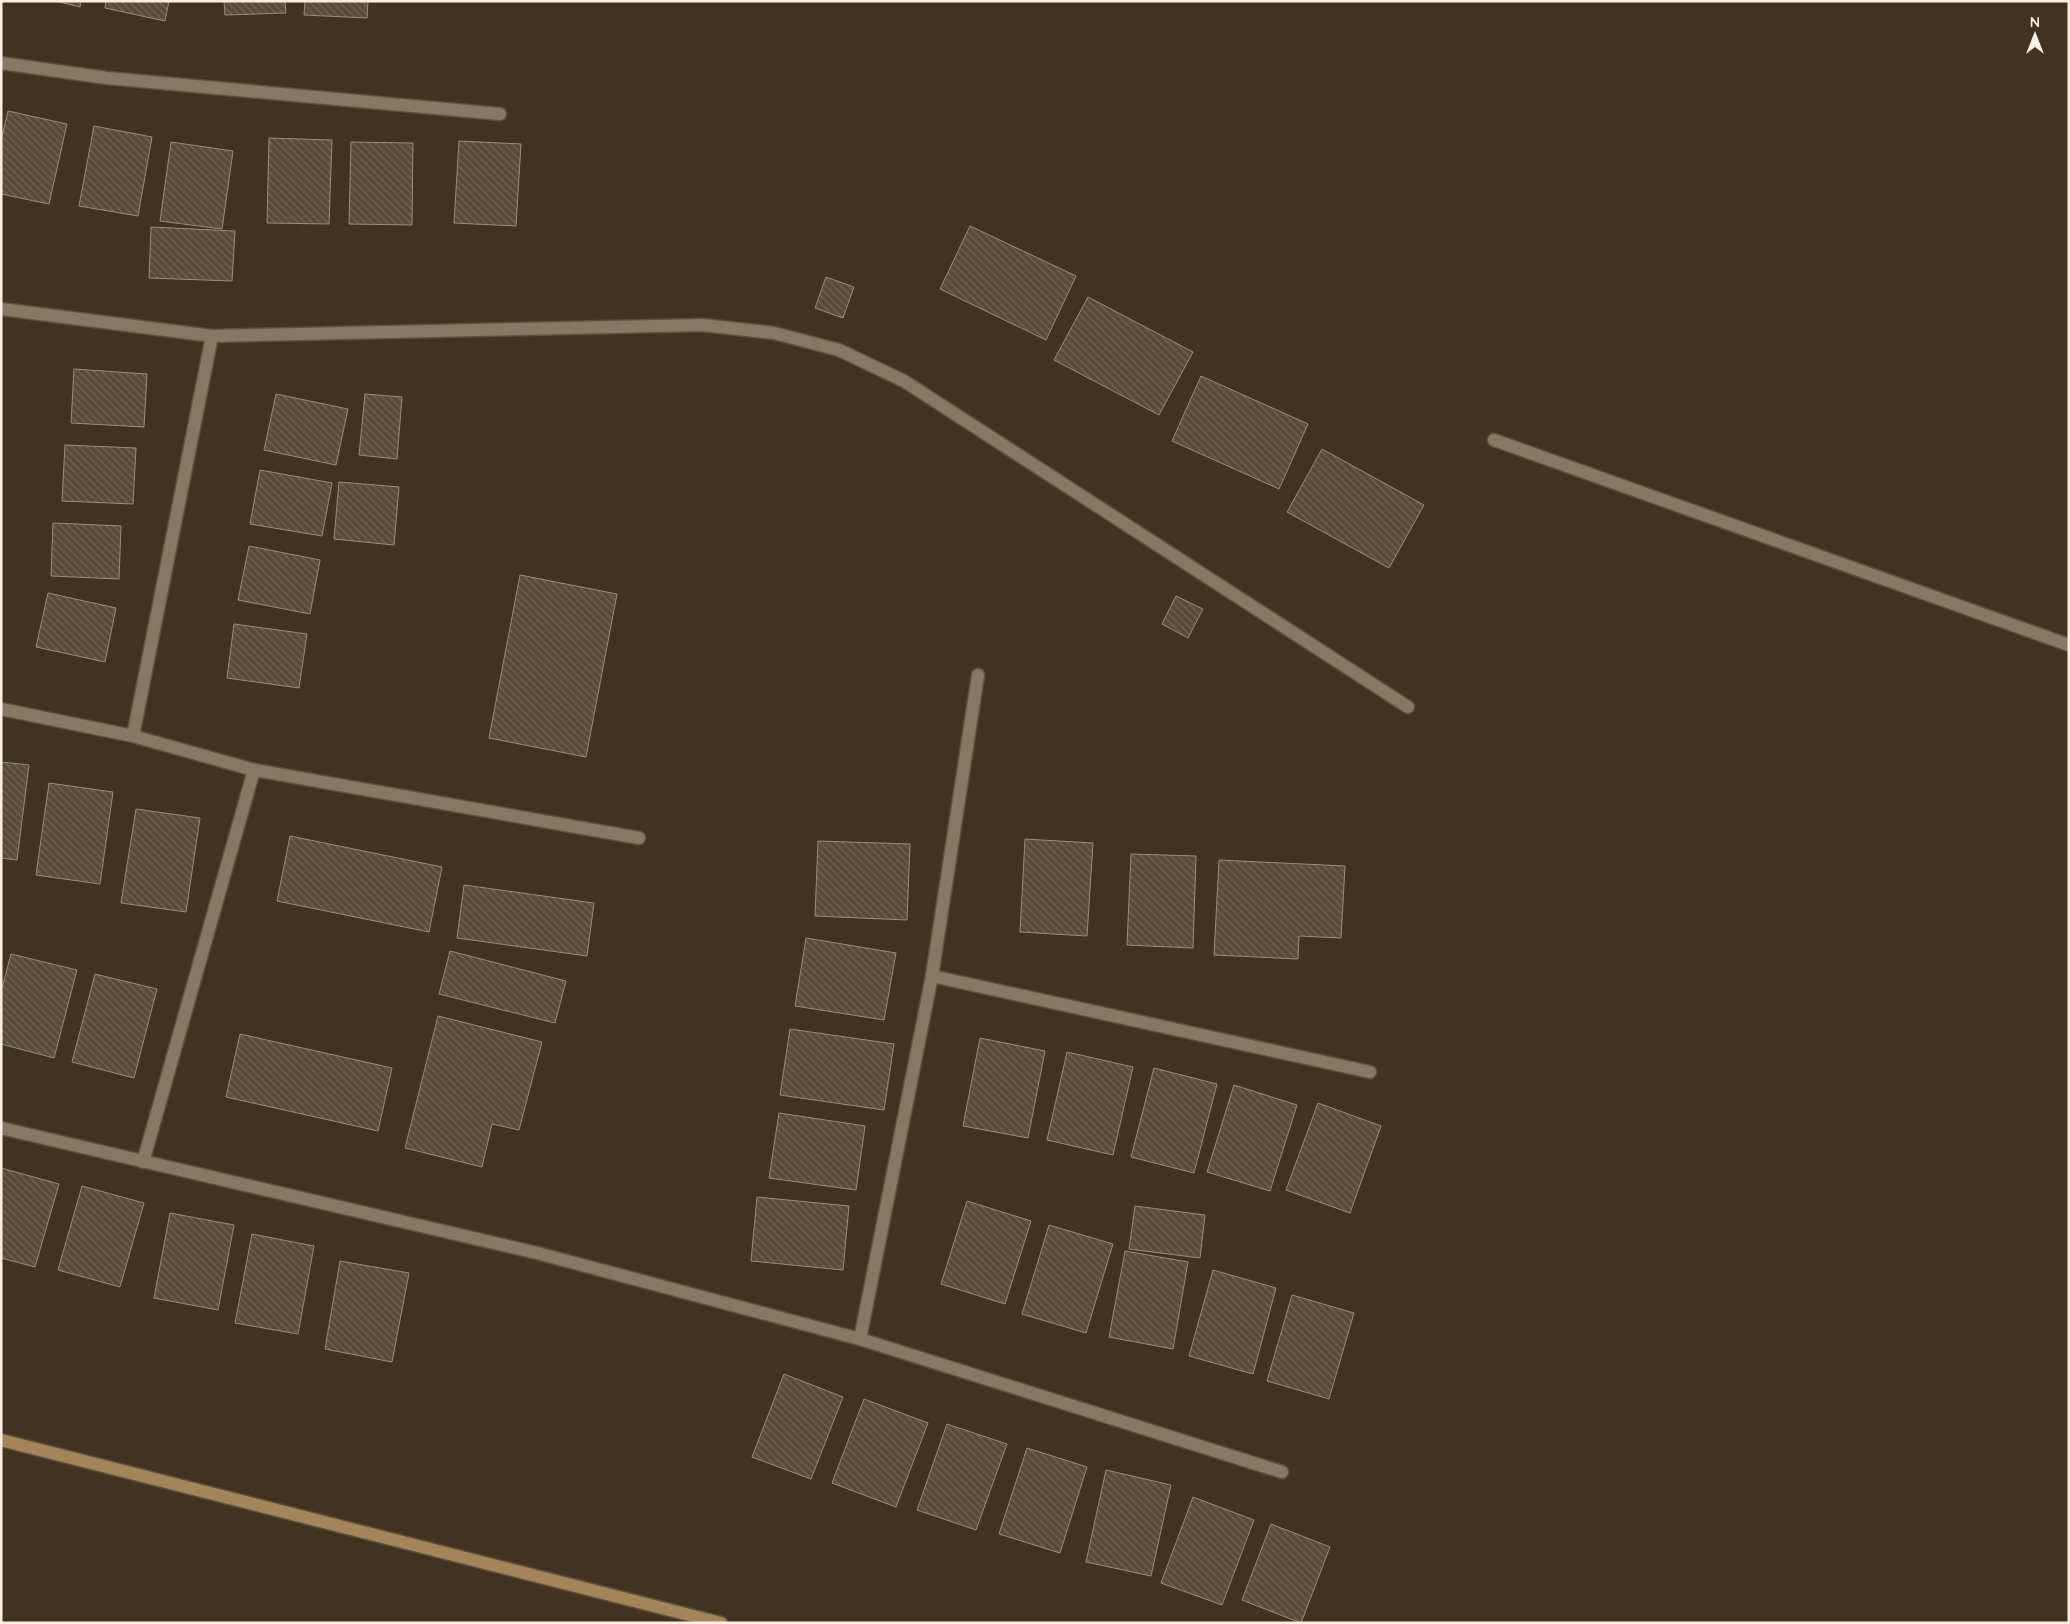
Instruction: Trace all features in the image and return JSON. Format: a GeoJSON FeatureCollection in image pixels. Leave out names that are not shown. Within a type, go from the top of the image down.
{"type":"FeatureCollection","features":[{"type":"Feature","properties":{"kind":"main road"},"geometry":{"type":"LineString","coordinates":[[1,1440],[721,1623]]}},
{"type":"Feature","properties":{"kind":"street"},"geometry":{"type":"LineString","coordinates":[[1,63],[107,78],[500,114]]}},
{"type":"Feature","properties":{"kind":"street"},"geometry":{"type":"LineString","coordinates":[[1,309],[212,336],[702,325],[774,332],[839,350],[904,381],[1408,707]]}},
{"type":"Feature","properties":{"kind":"street"},"geometry":{"type":"LineString","coordinates":[[133,736],[212,336]]}},
{"type":"Feature","properties":{"kind":"street"},"geometry":{"type":"LineString","coordinates":[[1494,440],[2069,645]]}},
{"type":"Feature","properties":{"kind":"street"},"geometry":{"type":"LineString","coordinates":[[860,1339],[932,976],[978,675]]}},
{"type":"Feature","properties":{"kind":"street"},"geometry":{"type":"LineString","coordinates":[[1,709],[133,736],[254,770],[639,838]]}},
{"type":"Feature","properties":{"kind":"street"},"geometry":{"type":"LineString","coordinates":[[143,1162],[254,770]]}},
{"type":"Feature","properties":{"kind":"street"},"geometry":{"type":"LineString","coordinates":[[932,976],[1370,1072]]}},
{"type":"Feature","properties":{"kind":"street"},"geometry":{"type":"LineString","coordinates":[[1,1128],[536,1253],[860,1339],[1282,1472]]}},
{"type":"Feature","properties":{"kind":"building"},"geometry":{"type":"Polygon","coordinates":[[[55,1],[81,1],[80,7],[55,1]]]}},
{"type":"Feature","properties":{"kind":"building"},"geometry":{"type":"Polygon","coordinates":[[[106,1],[169,1],[165,21],[105,8],[106,1]]]}},
{"type":"Feature","properties":{"kind":"building"},"geometry":{"type":"Polygon","coordinates":[[[224,1],[285,1],[286,13],[225,15],[224,1]]]}},
{"type":"Feature","properties":{"kind":"building"},"geometry":{"type":"Polygon","coordinates":[[[305,1],[368,1],[367,18],[304,15],[305,1]]]}},
{"type":"Feature","properties":{"kind":"building"},"geometry":{"type":"Polygon","coordinates":[[[8,111],[67,124],[49,204],[1,194],[1,141],[8,111]]]}},
{"type":"Feature","properties":{"kind":"building"},"geometry":{"type":"Polygon","coordinates":[[[94,126],[152,137],[138,216],[79,206],[94,126]]]}},
{"type":"Feature","properties":{"kind":"building"},"geometry":{"type":"Polygon","coordinates":[[[269,138],[332,140],[329,224],[267,223],[269,138]]]}},
{"type":"Feature","properties":{"kind":"building"},"geometry":{"type":"Polygon","coordinates":[[[459,141],[521,144],[516,226],[454,223],[459,141]]]}},
{"type":"Feature","properties":{"kind":"building"},"geometry":{"type":"Polygon","coordinates":[[[171,142],[233,151],[222,229],[160,221],[171,142]]]}},
{"type":"Feature","properties":{"kind":"building"},"geometry":{"type":"Polygon","coordinates":[[[351,142],[413,143],[412,225],[349,224],[351,142]]]}},
{"type":"Feature","properties":{"kind":"building"},"geometry":{"type":"Polygon","coordinates":[[[970,226],[1076,276],[1046,340],[940,289],[970,226]]]}},
{"type":"Feature","properties":{"kind":"building"},"geometry":{"type":"Polygon","coordinates":[[[151,227],[235,231],[232,281],[149,278],[151,227]]]}},
{"type":"Feature","properties":{"kind":"building"},"geometry":{"type":"Polygon","coordinates":[[[826,277],[854,287],[843,318],[815,308],[826,277]]]}},
{"type":"Feature","properties":{"kind":"building"},"geometry":{"type":"Polygon","coordinates":[[[1088,297],[1193,352],[1159,415],[1054,360],[1088,297]]]}},
{"type":"Feature","properties":{"kind":"building"},"geometry":{"type":"Polygon","coordinates":[[[74,369],[147,374],[144,427],[71,423],[74,369]]]}},
{"type":"Feature","properties":{"kind":"building"},"geometry":{"type":"Polygon","coordinates":[[[1201,376],[1308,424],[1279,489],[1172,441],[1201,376]]]}},
{"type":"Feature","properties":{"kind":"building"},"geometry":{"type":"Polygon","coordinates":[[[276,394],[348,409],[336,465],[264,450],[276,394]]]}},
{"type":"Feature","properties":{"kind":"building"},"geometry":{"type":"Polygon","coordinates":[[[365,394],[402,397],[397,459],[359,455],[365,394]]]}},
{"type":"Feature","properties":{"kind":"building"},"geometry":{"type":"Polygon","coordinates":[[[65,445],[136,448],[133,504],[62,501],[65,445]]]}},
{"type":"Feature","properties":{"kind":"building"},"geometry":{"type":"Polygon","coordinates":[[[1322,449],[1424,505],[1389,568],[1287,512],[1322,449]]]}},
{"type":"Feature","properties":{"kind":"building"},"geometry":{"type":"Polygon","coordinates":[[[260,470],[332,483],[322,536],[250,524],[260,470]]]}},
{"type":"Feature","properties":{"kind":"building"},"geometry":{"type":"Polygon","coordinates":[[[339,482],[399,487],[394,545],[334,539],[339,482]]]}},
{"type":"Feature","properties":{"kind":"building"},"geometry":{"type":"Polygon","coordinates":[[[53,523],[121,526],[119,579],[51,576],[53,523]]]}},
{"type":"Feature","properties":{"kind":"building"},"geometry":{"type":"Polygon","coordinates":[[[249,546],[320,560],[310,614],[238,600],[249,546]]]}},
{"type":"Feature","properties":{"kind":"building"},"geometry":{"type":"Polygon","coordinates":[[[520,575],[617,594],[586,757],[489,738],[520,575]]]}},
{"type":"Feature","properties":{"kind":"building"},"geometry":{"type":"Polygon","coordinates":[[[48,593],[116,608],[105,662],[36,647],[48,593]]]}},
{"type":"Feature","properties":{"kind":"building"},"geometry":{"type":"Polygon","coordinates":[[[1176,596],[1203,609],[1188,638],[1162,624],[1176,596]]]}},
{"type":"Feature","properties":{"kind":"building"},"geometry":{"type":"Polygon","coordinates":[[[234,624],[307,634],[299,688],[227,678],[234,624]]]}},
{"type":"Feature","properties":{"kind":"building"},"geometry":{"type":"Polygon","coordinates":[[[1,762],[29,765],[17,860],[1,858],[1,762]]]}},
{"type":"Feature","properties":{"kind":"building"},"geometry":{"type":"Polygon","coordinates":[[[49,783],[113,792],[100,884],[36,875],[49,783]]]}},
{"type":"Feature","properties":{"kind":"building"},"geometry":{"type":"Polygon","coordinates":[[[136,809],[200,818],[186,912],[121,903],[136,809]]]}},
{"type":"Feature","properties":{"kind":"building"},"geometry":{"type":"Polygon","coordinates":[[[290,836],[442,867],[429,932],[277,901],[290,836]]]}},
{"type":"Feature","properties":{"kind":"building"},"geometry":{"type":"Polygon","coordinates":[[[1025,839],[1093,843],[1087,936],[1020,932],[1025,839]]]}},
{"type":"Feature","properties":{"kind":"building"},"geometry":{"type":"Polygon","coordinates":[[[818,841],[910,844],[907,920],[815,916],[818,841]]]}},
{"type":"Feature","properties":{"kind":"building"},"geometry":{"type":"Polygon","coordinates":[[[1131,854],[1196,856],[1193,948],[1127,945],[1131,854]]]}},
{"type":"Feature","properties":{"kind":"building"},"geometry":{"type":"Polygon","coordinates":[[[1219,860],[1345,866],[1341,938],[1299,936],[1298,959],[1214,955],[1219,860]]]}},
{"type":"Feature","properties":{"kind":"building"},"geometry":{"type":"Polygon","coordinates":[[[464,885],[594,903],[587,956],[457,938],[464,885]]]}},
{"type":"Feature","properties":{"kind":"building"},"geometry":{"type":"Polygon","coordinates":[[[806,938],[896,953],[884,1020],[795,1006],[806,938]]]}},
{"type":"Feature","properties":{"kind":"building"},"geometry":{"type":"Polygon","coordinates":[[[450,951],[566,981],[555,1023],[439,994],[450,951]]]}},
{"type":"Feature","properties":{"kind":"building"},"geometry":{"type":"Polygon","coordinates":[[[11,954],[77,970],[54,1058],[1,1044],[1,992],[11,954]]]}},
{"type":"Feature","properties":{"kind":"building"},"geometry":{"type":"Polygon","coordinates":[[[95,974],[157,989],[134,1078],[72,1062],[95,974]]]}},
{"type":"Feature","properties":{"kind":"building"},"geometry":{"type":"Polygon","coordinates":[[[438,1016],[542,1042],[519,1130],[492,1124],[482,1167],[405,1148],[438,1016]]]}},
{"type":"Feature","properties":{"kind":"building"},"geometry":{"type":"Polygon","coordinates":[[[790,1029],[894,1044],[884,1110],[780,1095],[790,1029]]]}},
{"type":"Feature","properties":{"kind":"building"},"geometry":{"type":"Polygon","coordinates":[[[240,1034],[392,1068],[378,1131],[226,1097],[240,1034]]]}},
{"type":"Feature","properties":{"kind":"building"},"geometry":{"type":"Polygon","coordinates":[[[980,1038],[1045,1051],[1028,1138],[963,1126],[980,1038]]]}},
{"type":"Feature","properties":{"kind":"building"},"geometry":{"type":"Polygon","coordinates":[[[1067,1052],[1133,1067],[1113,1155],[1047,1140],[1067,1052]]]}},
{"type":"Feature","properties":{"kind":"building"},"geometry":{"type":"Polygon","coordinates":[[[1154,1068],[1217,1084],[1194,1173],[1131,1157],[1154,1068]]]}},
{"type":"Feature","properties":{"kind":"building"},"geometry":{"type":"Polygon","coordinates":[[[1234,1085],[1297,1105],[1270,1191],[1207,1172],[1234,1085]]]}},
{"type":"Feature","properties":{"kind":"building"},"geometry":{"type":"Polygon","coordinates":[[[1318,1103],[1381,1126],[1350,1213],[1286,1190],[1318,1103]]]}},
{"type":"Feature","properties":{"kind":"building"},"geometry":{"type":"Polygon","coordinates":[[[779,1113],[865,1126],[856,1190],[769,1178],[779,1113]]]}},
{"type":"Feature","properties":{"kind":"building"},"geometry":{"type":"Polygon","coordinates":[[[1,1168],[59,1184],[35,1267],[1,1258],[1,1168]]]}},
{"type":"Feature","properties":{"kind":"building"},"geometry":{"type":"Polygon","coordinates":[[[82,1186],[144,1203],[120,1287],[58,1270],[82,1186]]]}},
{"type":"Feature","properties":{"kind":"building"},"geometry":{"type":"Polygon","coordinates":[[[757,1197],[849,1206],[843,1270],[751,1261],[757,1197]]]}},
{"type":"Feature","properties":{"kind":"building"},"geometry":{"type":"Polygon","coordinates":[[[967,1201],[1031,1221],[1005,1304],[941,1284],[967,1201]]]}},
{"type":"Feature","properties":{"kind":"building"},"geometry":{"type":"Polygon","coordinates":[[[1135,1206],[1205,1215],[1200,1258],[1129,1249],[1135,1206]]]}},
{"type":"Feature","properties":{"kind":"building"},"geometry":{"type":"Polygon","coordinates":[[[170,1213],[234,1225],[218,1310],[154,1298],[170,1213]]]}},
{"type":"Feature","properties":{"kind":"building"},"geometry":{"type":"Polygon","coordinates":[[[1049,1225],[1113,1244],[1086,1333],[1022,1314],[1049,1225]]]}},
{"type":"Feature","properties":{"kind":"building"},"geometry":{"type":"Polygon","coordinates":[[[252,1234],[314,1246],[298,1334],[235,1323],[252,1234]]]}},
{"type":"Feature","properties":{"kind":"building"},"geometry":{"type":"Polygon","coordinates":[[[1125,1251],[1188,1262],[1173,1349],[1109,1337],[1125,1251]]]}},
{"type":"Feature","properties":{"kind":"building"},"geometry":{"type":"Polygon","coordinates":[[[340,1261],[409,1273],[392,1362],[325,1349],[340,1261]]]}},
{"type":"Feature","properties":{"kind":"building"},"geometry":{"type":"Polygon","coordinates":[[[1213,1270],[1276,1288],[1253,1374],[1189,1356],[1213,1270]]]}},
{"type":"Feature","properties":{"kind":"building"},"geometry":{"type":"Polygon","coordinates":[[[1292,1295],[1354,1313],[1329,1399],[1267,1381],[1292,1295]]]}},
{"type":"Feature","properties":{"kind":"building"},"geometry":{"type":"Polygon","coordinates":[[[784,1374],[843,1397],[811,1479],[752,1457],[784,1374]]]}},
{"type":"Feature","properties":{"kind":"building"},"geometry":{"type":"Polygon","coordinates":[[[864,1399],[928,1423],[896,1507],[832,1483],[864,1399]]]}},
{"type":"Feature","properties":{"kind":"building"},"geometry":{"type":"Polygon","coordinates":[[[947,1424],[1007,1444],[976,1530],[917,1510],[947,1424]]]}},
{"type":"Feature","properties":{"kind":"building"},"geometry":{"type":"Polygon","coordinates":[[[1027,1448],[1087,1467],[1060,1553],[999,1534],[1027,1448]]]}},
{"type":"Feature","properties":{"kind":"building"},"geometry":{"type":"Polygon","coordinates":[[[1106,1470],[1171,1485],[1151,1576],[1086,1562],[1106,1470]]]}},
{"type":"Feature","properties":{"kind":"building"},"geometry":{"type":"Polygon","coordinates":[[[1193,1497],[1254,1520],[1222,1605],[1161,1583],[1193,1497]]]}},
{"type":"Feature","properties":{"kind":"building"},"geometry":{"type":"Polygon","coordinates":[[[1271,1524],[1330,1547],[1301,1623],[1242,1600],[1271,1524]]]}}]}
